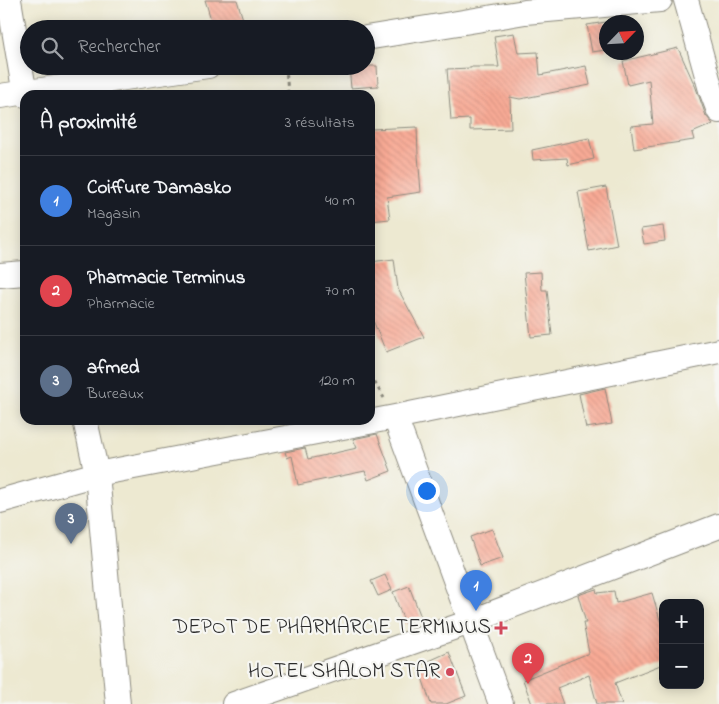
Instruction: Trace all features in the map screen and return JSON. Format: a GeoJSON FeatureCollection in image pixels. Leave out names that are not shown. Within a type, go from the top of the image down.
{"type":"FeatureCollection","features":[{"type":"Feature","properties":{"kind":"street"},"geometry":{"type":"LineString","coordinates":[[9,0],[20,65]]}},
{"type":"Feature","properties":{"kind":"street"},"geometry":{"type":"LineString","coordinates":[[375,37],[525,12],[660,0]]}},
{"type":"Feature","properties":{"kind":"street"},"geometry":{"type":"LineString","coordinates":[[686,0],[711,90],[719,111]]}},
{"type":"Feature","properties":{"kind":"street"},"geometry":{"type":"LineString","coordinates":[[22,75],[24,90]]}},
{"type":"Feature","properties":{"kind":"street"},"geometry":{"type":"LineString","coordinates":[[51,90],[149,75]]}},
{"type":"Feature","properties":{"kind":"street"},"geometry":{"type":"LineString","coordinates":[[0,96],[20,94]]}},
{"type":"Feature","properties":{"kind":"street"},"geometry":{"type":"LineString","coordinates":[[0,274],[20,273]]}},
{"type":"Feature","properties":{"kind":"street"},"geometry":{"type":"LineString","coordinates":[[375,421],[719,351]]}},
{"type":"Feature","properties":{"kind":"street"},"geometry":{"type":"LineString","coordinates":[[395,417],[501,704]]}},
{"type":"Feature","properties":{"kind":"street"},"geometry":{"type":"LineString","coordinates":[[86,425],[97,474],[118,704]]}},
{"type":"Feature","properties":{"kind":"street"},"geometry":{"type":"LineString","coordinates":[[0,501],[97,474],[353,425]]}},
{"type":"Feature","properties":{"kind":"street"},"geometry":{"type":"LineString","coordinates":[[234,704],[470,622],[719,526]]}},
{"type":"Feature","properties":{"kind":"path"},"geometry":{"type":"LineString","coordinates":[[287,75],[288,90]]}},
{"type":"Feature","properties":{"kind":"building"},"geometry":{"type":"Polygon","coordinates":[[[205,0],[237,0],[243,20],[211,20],[205,0]]]}},
{"type":"Feature","properties":{"kind":"building"},"geometry":{"type":"Polygon","coordinates":[[[599,23],[599,51],[592,52],[587,25],[599,23]]]}},
{"type":"Feature","properties":{"kind":"building"},"geometry":{"type":"Polygon","coordinates":[[[514,33],[518,53],[538,52],[540,75],[586,66],[590,85],[520,99],[510,97],[511,129],[470,130],[470,119],[451,120],[447,69],[499,67],[494,36],[514,33]]]}},
{"type":"Feature","properties":{"kind":"building"},"geometry":{"type":"Polygon","coordinates":[[[678,48],[706,116],[713,124],[692,133],[694,140],[634,149],[631,126],[653,124],[649,80],[628,85],[623,61],[644,60],[644,56],[678,48]]]}},
{"type":"Feature","properties":{"kind":"building"},"geometry":{"type":"Polygon","coordinates":[[[375,66],[377,66],[378,86],[351,88],[350,75],[375,75],[375,66]]]}},
{"type":"Feature","properties":{"kind":"building"},"geometry":{"type":"Polygon","coordinates":[[[417,127],[421,192],[387,197],[390,219],[375,220],[375,129],[417,127]]]}},
{"type":"Feature","properties":{"kind":"building"},"geometry":{"type":"Polygon","coordinates":[[[589,138],[594,159],[568,165],[567,158],[533,160],[532,150],[589,138]]]}},
{"type":"Feature","properties":{"kind":"building"},"geometry":{"type":"Polygon","coordinates":[[[606,187],[617,245],[589,251],[578,192],[606,187]]]}},
{"type":"Feature","properties":{"kind":"building"},"geometry":{"type":"Polygon","coordinates":[[[663,226],[665,241],[644,244],[641,229],[663,226]]]}},
{"type":"Feature","properties":{"kind":"building"},"geometry":{"type":"Polygon","coordinates":[[[394,259],[398,289],[424,337],[386,352],[375,325],[375,261],[394,259]]]}},
{"type":"Feature","properties":{"kind":"building"},"geometry":{"type":"Polygon","coordinates":[[[541,272],[542,290],[547,290],[552,335],[531,337],[524,273],[541,272]]]}},
{"type":"Feature","properties":{"kind":"building"},"geometry":{"type":"Polygon","coordinates":[[[605,388],[612,424],[586,428],[579,394],[605,388]]]}},
{"type":"Feature","properties":{"kind":"building"},"geometry":{"type":"Polygon","coordinates":[[[377,434],[391,471],[368,480],[365,471],[298,485],[292,456],[287,458],[285,452],[305,448],[308,459],[357,448],[353,439],[377,434]]]}},
{"type":"Feature","properties":{"kind":"building"},"geometry":{"type":"Polygon","coordinates":[[[492,529],[503,558],[480,566],[470,537],[492,529]]]}},
{"type":"Feature","properties":{"kind":"building"},"geometry":{"type":"Polygon","coordinates":[[[385,575],[392,590],[378,596],[371,581],[385,575]]]}},
{"type":"Feature","properties":{"kind":"building"},"geometry":{"type":"Polygon","coordinates":[[[409,586],[421,617],[405,624],[393,592],[409,586]]]}},
{"type":"Feature","properties":{"kind":"building"},"geometry":{"type":"Polygon","coordinates":[[[596,589],[597,593],[614,591],[616,603],[652,593],[659,617],[659,666],[615,683],[622,704],[597,704],[589,675],[557,688],[563,704],[532,704],[523,680],[589,653],[583,623],[586,623],[578,595],[596,589]]]}},
{"type":"Feature","properties":{"kind":"building"},"geometry":{"type":"Polygon","coordinates":[[[449,652],[466,696],[446,704],[431,704],[418,666],[449,652]]]}},
{"type":"Feature","properties":{"kind":"place","name":"afmed"},"geometry":{"type":"Point","coordinates":[71,544]}},
{"type":"Feature","properties":{"kind":"place","name":"Coiffure Damasko"},"geometry":{"type":"Point","coordinates":[476,611]}},
{"type":"Feature","properties":{"kind":"place","name":"DEPOT DE PHARMARCIE TERMINUS"},"geometry":{"type":"Point","coordinates":[501,628]}},
{"type":"Feature","properties":{"kind":"place","name":"HOTEL SHALOM STAR"},"geometry":{"type":"Point","coordinates":[450,672]}},
{"type":"Feature","properties":{"kind":"place","name":"Pharmacie Terminus"},"geometry":{"type":"Point","coordinates":[528,684]}}]}
